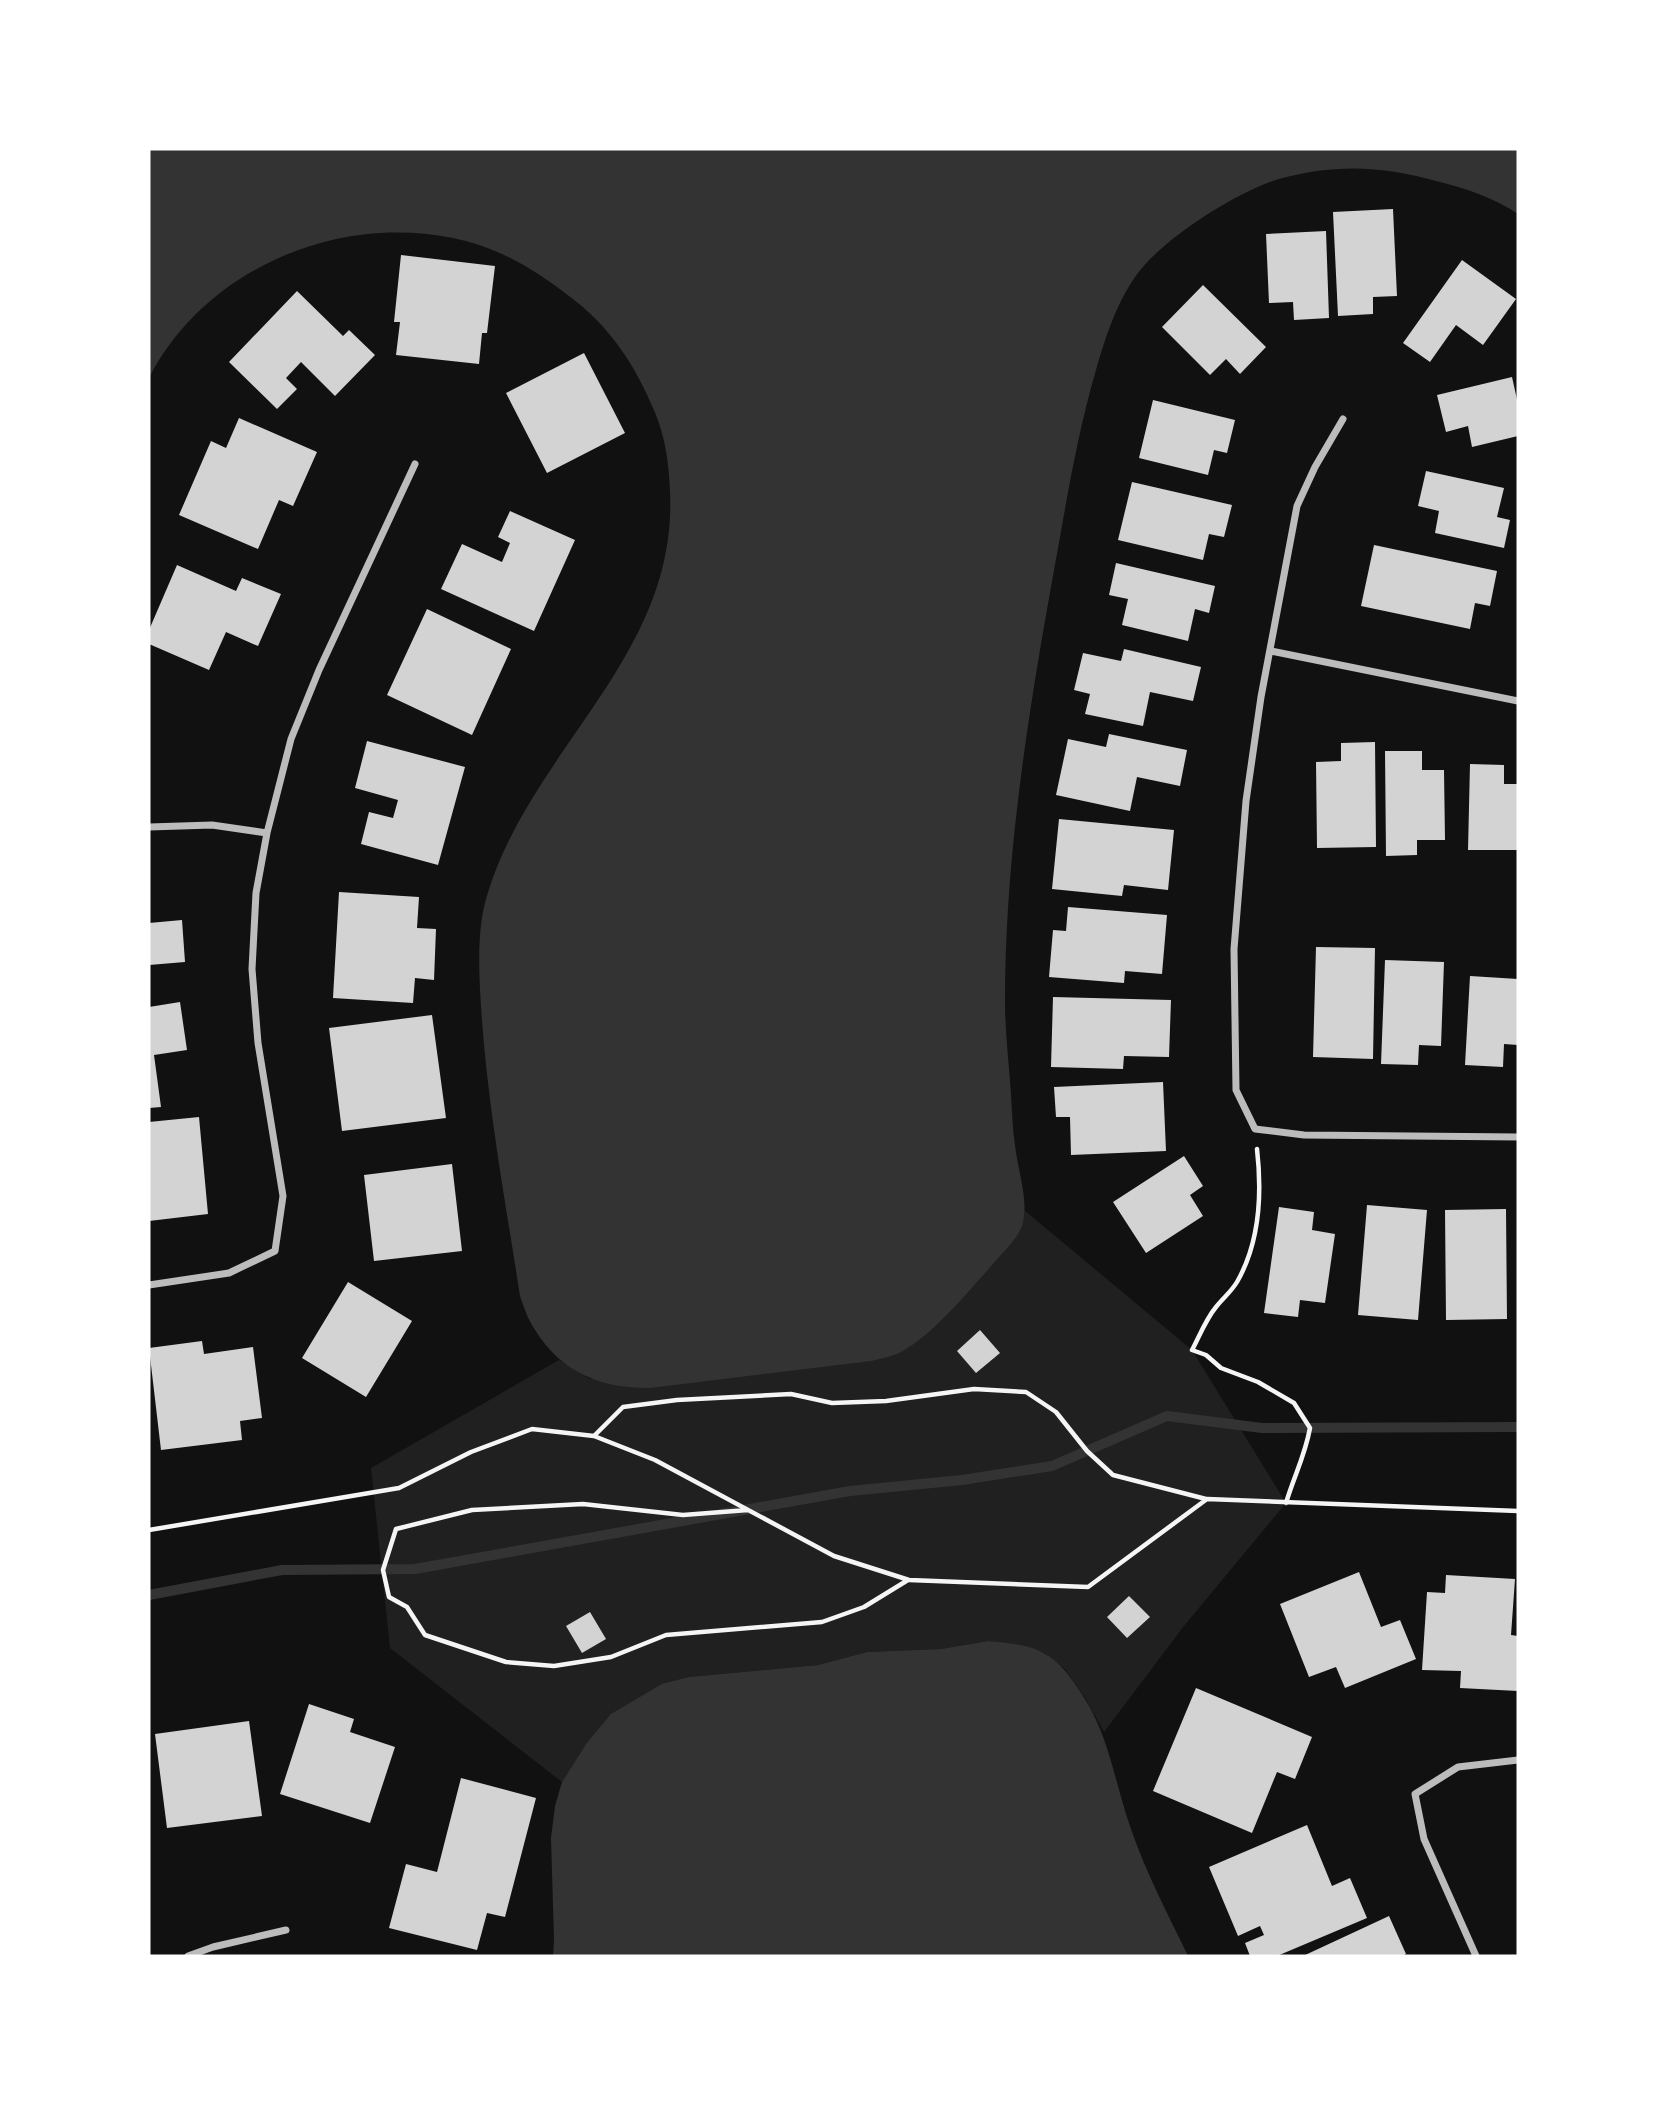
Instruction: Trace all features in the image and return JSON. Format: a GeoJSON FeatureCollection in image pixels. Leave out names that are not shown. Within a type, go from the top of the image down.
{"type":"FeatureCollection","features":[{"type":"Feature","properties":{"kind":"street"},"geometry":{"type":"LineString","coordinates":[[1343,419],[1315,467],[1297,506],[1261,697],[1246,801],[1234,949],[1237,1090],[1255,1129],[1304,1135],[1518,1137]]}},
{"type":"Feature","properties":{"kind":"street"},"geometry":{"type":"LineString","coordinates":[[149,1285],[229,1273],[275,1251],[283,1196],[258,1043],[251,969],[256,893],[267,833],[291,739],[319,670],[415,464]]}},
{"type":"Feature","properties":{"kind":"street"},"geometry":{"type":"LineString","coordinates":[[1271,652],[1518,701]]}},
{"type":"Feature","properties":{"kind":"street"},"geometry":{"type":"LineString","coordinates":[[149,827],[212,825],[267,833]]}},
{"type":"Feature","properties":{"kind":"street"},"geometry":{"type":"LineString","coordinates":[[1476,1956],[1424,1839],[1415,1794],[1458,1767],[1518,1760]]}},
{"type":"Feature","properties":{"kind":"street"},"geometry":{"type":"LineString","coordinates":[[188,1956],[213,1947],[286,1930]]}},
{"type":"Feature","properties":{"kind":"path"},"geometry":{"type":"LineString","coordinates":[[1255,1129],[1261,1185],[1254,1239],[1239,1279],[1230,1293],[1214,1308],[1192,1350],[1206,1355],[1221,1368],[1294,1403],[1310,1428],[1305,1454],[1286,1503]]}},
{"type":"Feature","properties":{"kind":"path"},"geometry":{"type":"LineString","coordinates":[[594,1436],[623,1407],[677,1400],[791,1394],[832,1403],[886,1401],[974,1389],[1026,1392],[1056,1412],[1087,1451],[1113,1475],[1207,1499],[1518,1511]]}},
{"type":"Feature","properties":{"kind":"path"},"geometry":{"type":"LineString","coordinates":[[149,1530],[399,1488],[471,1452],[532,1429],[594,1436],[655,1460],[834,1556],[909,1580],[1088,1587],[1207,1499]]}},
{"type":"Feature","properties":{"kind":"path"},"geometry":{"type":"LineString","coordinates":[[748,1510],[683,1515],[583,1504],[472,1510],[397,1529],[383,1570],[389,1597],[407,1607],[425,1635],[506,1662],[554,1666],[611,1657],[666,1635],[822,1622],[864,1607],[909,1580]]}},
{"type":"Feature","properties":{"kind":"shaded area"},"geometry":{"type":"Polygon","coordinates":[[[149,149],[1518,149],[1518,214],[1471,191],[1399,173],[1360,168],[1300,174],[1262,185],[1203,217],[1150,259],[1124,295],[1100,357],[1076,453],[1040,653],[1015,826],[1006,943],[1005,1012],[1014,1134],[1024,1196],[1023,1222],[1009,1246],[971,1289],[941,1321],[911,1346],[897,1354],[871,1361],[650,1388],[615,1385],[585,1376],[558,1358],[533,1326],[520,1296],[488,1079],[480,981],[482,915],[505,849],[532,799],[626,656],[650,606],[666,551],[670,492],[666,453],[659,424],[649,398],[621,349],[598,321],[569,296],[520,263],[483,246],[418,233],[374,233],[332,240],[276,259],[250,273],[202,308],[164,352],[149,378],[149,149]]]}},
{"type":"Feature","properties":{"kind":"shaded area"},"geometry":{"type":"Polygon","coordinates":[[[1024,1210],[1192,1350],[1286,1503],[1184,1626],[1104,1732],[1065,1669],[1044,1653],[988,1641],[941,1649],[867,1652],[818,1665],[689,1677],[586,1744],[562,1782],[390,1648],[371,1468],[559,1360],[590,1379],[1009,1246],[1024,1210]]]}},
{"type":"Feature","properties":{"kind":"shaded area"},"geometry":{"type":"Polygon","coordinates":[[[988,1641],[1025,1646],[1050,1657],[1065,1671],[1087,1702],[1109,1754],[1137,1845],[1188,1956],[553,1956],[551,1838],[555,1806],[562,1782],[586,1744],[611,1714],[662,1684],[689,1677],[818,1665],[867,1652],[941,1649],[988,1641]]]}},
{"type":"Feature","properties":{"kind":"building"},"geometry":{"type":"Polygon","coordinates":[[[1393,209],[1397,296],[1373,297],[1373,314],[1338,316],[1333,212],[1393,209]]]}},
{"type":"Feature","properties":{"kind":"building"},"geometry":{"type":"Polygon","coordinates":[[[1326,231],[1329,318],[1294,320],[1293,302],[1269,303],[1266,234],[1326,231]]]}},
{"type":"Feature","properties":{"kind":"building"},"geometry":{"type":"Polygon","coordinates":[[[401,255],[495,266],[487,333],[482,333],[479,364],[396,355],[400,322],[394,322],[401,255]]]}},
{"type":"Feature","properties":{"kind":"building"},"geometry":{"type":"Polygon","coordinates":[[[1462,260],[1516,299],[1483,345],[1456,325],[1430,362],[1403,343],[1462,260]]]}},
{"type":"Feature","properties":{"kind":"building"},"geometry":{"type":"Polygon","coordinates":[[[1203,285],[1266,347],[1240,374],[1226,359],[1210,375],[1162,327],[1203,285]]]}},
{"type":"Feature","properties":{"kind":"building"},"geometry":{"type":"Polygon","coordinates":[[[297,291],[343,336],[349,330],[375,355],[335,396],[301,362],[286,378],[297,389],[277,409],[229,362],[297,291]]]}},
{"type":"Feature","properties":{"kind":"building"},"geometry":{"type":"Polygon","coordinates":[[[584,353],[625,433],[547,473],[506,393],[584,353]]]}},
{"type":"Feature","properties":{"kind":"building"},"geometry":{"type":"Polygon","coordinates":[[[1512,377],[1518,404],[1518,436],[1472,447],[1468,426],[1446,432],[1437,395],[1512,377]]]}},
{"type":"Feature","properties":{"kind":"building"},"geometry":{"type":"Polygon","coordinates":[[[1153,400],[1235,420],[1227,453],[1214,450],[1208,475],[1139,458],[1153,400]]]}},
{"type":"Feature","properties":{"kind":"building"},"geometry":{"type":"Polygon","coordinates":[[[239,418],[317,452],[293,506],[279,500],[258,549],[179,515],[211,441],[226,448],[239,418]]]}},
{"type":"Feature","properties":{"kind":"building"},"geometry":{"type":"Polygon","coordinates":[[[1426,471],[1504,488],[1497,517],[1510,520],[1504,548],[1435,533],[1439,511],[1418,506],[1426,471]]]}},
{"type":"Feature","properties":{"kind":"building"},"geometry":{"type":"Polygon","coordinates":[[[1132,482],[1232,505],[1224,537],[1209,534],[1203,560],[1118,540],[1132,482]]]}},
{"type":"Feature","properties":{"kind":"building"},"geometry":{"type":"Polygon","coordinates":[[[510,511],[575,540],[534,631],[441,589],[462,544],[502,562],[510,543],[498,537],[510,511]]]}},
{"type":"Feature","properties":{"kind":"building"},"geometry":{"type":"Polygon","coordinates":[[[1374,545],[1497,571],[1490,606],[1475,603],[1470,629],[1361,606],[1374,545]]]}},
{"type":"Feature","properties":{"kind":"building"},"geometry":{"type":"Polygon","coordinates":[[[1116,563],[1215,586],[1209,613],[1195,609],[1188,641],[1122,625],[1128,599],[1109,595],[1116,563]]]}},
{"type":"Feature","properties":{"kind":"building"},"geometry":{"type":"Polygon","coordinates":[[[177,565],[236,591],[242,578],[281,594],[258,646],[226,632],[209,670],[149,644],[149,630],[177,565]]]}},
{"type":"Feature","properties":{"kind":"building"},"geometry":{"type":"Polygon","coordinates":[[[427,609],[511,649],[472,735],[387,695],[427,609]]]}},
{"type":"Feature","properties":{"kind":"building"},"geometry":{"type":"Polygon","coordinates":[[[1124,649],[1201,667],[1193,701],[1150,692],[1143,726],[1085,714],[1090,694],[1074,690],[1083,653],[1121,661],[1124,649]]]}},
{"type":"Feature","properties":{"kind":"building"},"geometry":{"type":"Polygon","coordinates":[[[1109,734],[1187,750],[1180,786],[1137,777],[1130,811],[1056,795],[1068,739],[1106,747],[1109,734]]]}},
{"type":"Feature","properties":{"kind":"building"},"geometry":{"type":"Polygon","coordinates":[[[367,741],[465,767],[438,865],[361,844],[369,812],[393,818],[398,800],[355,788],[367,741]]]}},
{"type":"Feature","properties":{"kind":"building"},"geometry":{"type":"Polygon","coordinates":[[[1375,742],[1376,847],[1317,848],[1316,762],[1341,761],[1341,743],[1375,742]]]}},
{"type":"Feature","properties":{"kind":"building"},"geometry":{"type":"Polygon","coordinates":[[[1385,751],[1422,751],[1422,770],[1444,770],[1445,840],[1417,840],[1417,855],[1386,856],[1385,751]]]}},
{"type":"Feature","properties":{"kind":"building"},"geometry":{"type":"Polygon","coordinates":[[[1470,764],[1504,765],[1504,784],[1518,784],[1518,850],[1468,850],[1470,764]]]}},
{"type":"Feature","properties":{"kind":"building"},"geometry":{"type":"Polygon","coordinates":[[[1059,819],[1174,830],[1168,890],[1124,885],[1122,896],[1052,889],[1059,819]]]}},
{"type":"Feature","properties":{"kind":"building"},"geometry":{"type":"Polygon","coordinates":[[[339,892],[419,897],[417,928],[436,929],[434,980],[415,978],[413,1003],[333,998],[339,892]]]}},
{"type":"Feature","properties":{"kind":"building"},"geometry":{"type":"Polygon","coordinates":[[[1068,907],[1167,915],[1162,974],[1125,971],[1124,983],[1049,977],[1053,930],[1066,931],[1068,907]]]}},
{"type":"Feature","properties":{"kind":"building"},"geometry":{"type":"Polygon","coordinates":[[[182,920],[185,962],[149,965],[149,923],[182,920]]]}},
{"type":"Feature","properties":{"kind":"building"},"geometry":{"type":"Polygon","coordinates":[[[1316,947],[1375,948],[1373,1059],[1313,1057],[1316,947]]]}},
{"type":"Feature","properties":{"kind":"building"},"geometry":{"type":"Polygon","coordinates":[[[1385,960],[1444,962],[1441,1046],[1419,1045],[1418,1065],[1381,1064],[1385,960]]]}},
{"type":"Feature","properties":{"kind":"building"},"geometry":{"type":"Polygon","coordinates":[[[1470,976],[1518,979],[1518,1045],[1504,1044],[1503,1067],[1465,1065],[1470,976]]]}},
{"type":"Feature","properties":{"kind":"building"},"geometry":{"type":"Polygon","coordinates":[[[1053,997],[1171,1000],[1169,1057],[1124,1056],[1123,1069],[1051,1067],[1053,997]]]}},
{"type":"Feature","properties":{"kind":"building"},"geometry":{"type":"Polygon","coordinates":[[[180,1002],[187,1050],[154,1055],[161,1107],[149,1108],[149,1007],[180,1002]]]}},
{"type":"Feature","properties":{"kind":"building"},"geometry":{"type":"Polygon","coordinates":[[[432,1015],[446,1118],[342,1131],[329,1028],[432,1015]]]}},
{"type":"Feature","properties":{"kind":"building"},"geometry":{"type":"Polygon","coordinates":[[[1163,1082],[1166,1151],[1071,1155],[1070,1117],[1056,1117],[1054,1087],[1163,1082]]]}},
{"type":"Feature","properties":{"kind":"building"},"geometry":{"type":"Polygon","coordinates":[[[199,1117],[208,1214],[149,1221],[149,1122],[199,1117]]]}},
{"type":"Feature","properties":{"kind":"building"},"geometry":{"type":"Polygon","coordinates":[[[1184,1156],[1203,1186],[1190,1195],[1203,1216],[1146,1253],[1113,1202],[1184,1156]]]}},
{"type":"Feature","properties":{"kind":"building"},"geometry":{"type":"Polygon","coordinates":[[[452,1164],[462,1251],[374,1261],[364,1175],[452,1164]]]}},
{"type":"Feature","properties":{"kind":"building"},"geometry":{"type":"Polygon","coordinates":[[[1367,1205],[1427,1210],[1418,1320],[1358,1315],[1367,1205]]]}},
{"type":"Feature","properties":{"kind":"building"},"geometry":{"type":"Polygon","coordinates":[[[1279,1207],[1314,1212],[1312,1230],[1335,1234],[1325,1303],[1300,1300],[1298,1317],[1264,1313],[1279,1207]]]}},
{"type":"Feature","properties":{"kind":"building"},"geometry":{"type":"Polygon","coordinates":[[[1506,1209],[1507,1319],[1446,1320],[1445,1210],[1506,1209]]]}},
{"type":"Feature","properties":{"kind":"building"},"geometry":{"type":"Polygon","coordinates":[[[348,1282],[412,1321],[366,1397],[302,1358],[348,1282]]]}},
{"type":"Feature","properties":{"kind":"building"},"geometry":{"type":"Polygon","coordinates":[[[980,1330],[1000,1353],[976,1373],[957,1351],[980,1330]]]}},
{"type":"Feature","properties":{"kind":"building"},"geometry":{"type":"Polygon","coordinates":[[[202,1341],[204,1354],[253,1347],[262,1418],[240,1421],[242,1440],[161,1450],[149,1348],[202,1341]]]}},
{"type":"Feature","properties":{"kind":"building"},"geometry":{"type":"Polygon","coordinates":[[[1359,1572],[1381,1627],[1400,1620],[1416,1659],[1345,1688],[1336,1667],[1309,1677],[1280,1604],[1359,1572]]]}},
{"type":"Feature","properties":{"kind":"building"},"geometry":{"type":"Polygon","coordinates":[[[1446,1575],[1515,1579],[1511,1635],[1518,1636],[1518,1691],[1460,1688],[1461,1671],[1422,1670],[1427,1592],[1445,1593],[1446,1575]]]}},
{"type":"Feature","properties":{"kind":"building"},"geometry":{"type":"Polygon","coordinates":[[[1129,1596],[1150,1617],[1127,1638],[1107,1617],[1129,1596]]]}},
{"type":"Feature","properties":{"kind":"building"},"geometry":{"type":"Polygon","coordinates":[[[590,1612],[606,1639],[582,1653],[566,1626],[590,1612]]]}},
{"type":"Feature","properties":{"kind":"building"},"geometry":{"type":"Polygon","coordinates":[[[1196,1688],[1312,1737],[1295,1779],[1277,1772],[1252,1833],[1153,1791],[1196,1688]]]}},
{"type":"Feature","properties":{"kind":"building"},"geometry":{"type":"Polygon","coordinates":[[[309,1704],[354,1719],[350,1732],[395,1747],[370,1823],[280,1794],[309,1704]]]}},
{"type":"Feature","properties":{"kind":"building"},"geometry":{"type":"Polygon","coordinates":[[[249,1721],[262,1816],[167,1828],[155,1734],[249,1721]]]}},
{"type":"Feature","properties":{"kind":"building"},"geometry":{"type":"Polygon","coordinates":[[[461,1778],[536,1798],[505,1917],[487,1913],[477,1950],[389,1928],[406,1864],[437,1872],[461,1778]]]}},
{"type":"Feature","properties":{"kind":"building"},"geometry":{"type":"Polygon","coordinates":[[[1307,1825],[1332,1886],[1350,1878],[1367,1918],[1277,1956],[1250,1956],[1245,1943],[1264,1935],[1260,1926],[1238,1936],[1209,1867],[1307,1825]]]}},
{"type":"Feature","properties":{"kind":"building"},"geometry":{"type":"Polygon","coordinates":[[[1389,1916],[1406,1954],[1402,1956],[1303,1956],[1389,1916]]]}},
{"type":"Feature","properties":{"kind":"waterway"},"geometry":{"type":"LineString","coordinates":[[149,1595],[282,1570],[415,1569],[850,1491],[962,1480],[1052,1466],[1167,1416],[1262,1428],[1518,1427]]}}]}
